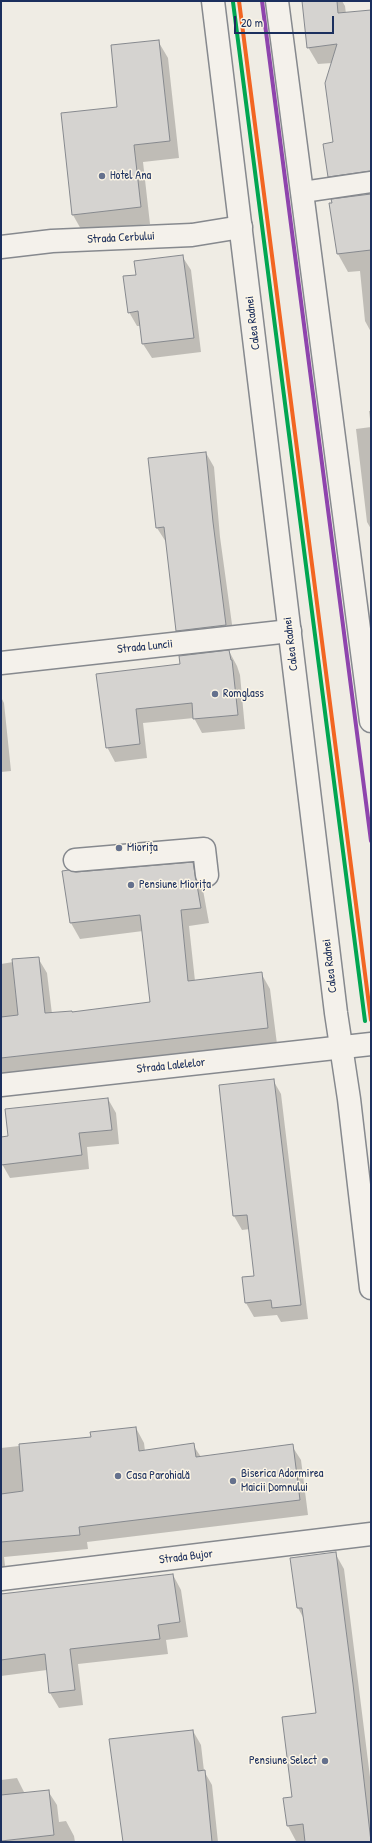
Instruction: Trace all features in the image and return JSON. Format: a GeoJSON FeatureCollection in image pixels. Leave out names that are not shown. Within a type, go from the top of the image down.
{"type":"FeatureCollection","features":[{"type":"Feature","properties":{"kind":"main road","name":"Calea Radnei"},"geometry":{"type":"LineString","coordinates":[[213,1],[371,1288]]}},
{"type":"Feature","properties":{"kind":"main road"},"geometry":{"type":"LineString","coordinates":[[277,1],[371,721]]}},
{"type":"Feature","properties":{"kind":"main road","name":"Strada Cerbului"},"geometry":{"type":"LineString","coordinates":[[1,247],[52,241],[192,235],[241,227]]}},
{"type":"Feature","properties":{"kind":"main road","name":"Strada Luncii"},"geometry":{"type":"LineString","coordinates":[[1,663],[290,631]]}},
{"type":"Feature","properties":{"kind":"main road"},"geometry":{"type":"LineString","coordinates":[[75,860],[204,849],[207,875]]}},
{"type":"Feature","properties":{"kind":"main road","name":"Strada Lalelelor"},"geometry":{"type":"LineString","coordinates":[[1,1085],[371,1044]]}},
{"type":"Feature","properties":{"kind":"main road","name":"Strada Bujor"},"geometry":{"type":"LineString","coordinates":[[1,1579],[371,1534]]}},
{"type":"Feature","properties":{"kind":"lane"},"geometry":{"type":"LineString","coordinates":[[303,192],[371,182]]}},
{"type":"Feature","properties":{"kind":"building"},"geometry":{"type":"Polygon","coordinates":[[[302,1],[337,1],[338,13],[371,10],[371,171],[328,177],[323,144],[333,142],[325,83],[337,44],[307,48],[302,1]]]}},
{"type":"Feature","properties":{"kind":"building","name":"Hotel Ana"},"geometry":{"type":"Polygon","coordinates":[[[159,40],[170,141],[134,145],[141,207],[72,215],[61,113],[117,107],[111,45],[159,40]]]}},
{"type":"Feature","properties":{"kind":"building"},"geometry":{"type":"Polygon","coordinates":[[[371,194],[371,250],[337,254],[329,203],[332,203],[331,199],[371,194]]]}},
{"type":"Feature","properties":{"kind":"building"},"geometry":{"type":"Polygon","coordinates":[[[183,255],[194,338],[142,344],[138,311],[128,313],[123,276],[136,275],[134,261],[183,255]]]}},
{"type":"Feature","properties":{"kind":"building"},"geometry":{"type":"Polygon","coordinates":[[[206,452],[226,625],[176,631],[164,527],[156,528],[148,458],[206,452]]]}},
{"type":"Feature","properties":{"kind":"building"},"geometry":{"type":"Polygon","coordinates":[[[229,650],[232,660],[238,715],[193,719],[192,703],[136,709],[140,744],[106,748],[96,674],[180,664],[179,656],[229,650]]]}},
{"type":"Feature","properties":{"kind":"building"},"geometry":{"type":"Polygon","coordinates":[[[193,862],[201,908],[181,910],[188,981],[262,972],[268,1028],[1,1058],[1,1017],[18,1015],[12,959],[39,957],[45,1013],[72,1012],[150,1002],[140,915],[70,923],[62,871],[69,870],[76,872],[193,862]]]}},
{"type":"Feature","properties":{"kind":"building"},"geometry":{"type":"Polygon","coordinates":[[[274,1079],[301,1305],[272,1308],[271,1300],[245,1303],[242,1277],[254,1276],[247,1215],[233,1216],[219,1085],[274,1079]]]}},
{"type":"Feature","properties":{"kind":"building"},"geometry":{"type":"Polygon","coordinates":[[[108,1098],[112,1130],[79,1133],[82,1155],[1,1165],[1,1137],[8,1136],[5,1109],[108,1098]]]}},
{"type":"Feature","properties":{"kind":"building"},"geometry":{"type":"Polygon","coordinates":[[[136,1427],[139,1451],[194,1443],[196,1457],[293,1444],[300,1500],[79,1527],[80,1535],[1,1542],[1,1494],[23,1491],[19,1444],[91,1437],[90,1432],[136,1427]]]}},
{"type":"Feature","properties":{"kind":"building"},"geometry":{"type":"Polygon","coordinates":[[[336,1552],[371,1842],[305,1842],[303,1824],[287,1826],[283,1798],[292,1797],[282,1717],[316,1713],[302,1608],[297,1608],[290,1558],[336,1552]]]}},
{"type":"Feature","properties":{"kind":"building"},"geometry":{"type":"Polygon","coordinates":[[[173,1574],[180,1622],[158,1625],[160,1639],[70,1649],[75,1690],[49,1693],[45,1654],[1,1660],[1,1594],[173,1574]]]}},
{"type":"Feature","properties":{"kind":"building"},"geometry":{"type":"Polygon","coordinates":[[[193,1730],[198,1771],[205,1770],[212,1842],[123,1842],[109,1739],[193,1730]]]}},
{"type":"Feature","properties":{"kind":"building"},"geometry":{"type":"Polygon","coordinates":[[[49,1790],[54,1835],[1,1841],[1,1795],[49,1790]]]}},
{"type":"Feature","properties":{"kind":"transit line"},"geometry":{"type":"LineString","coordinates":[[239,1],[371,1020]]}},
{"type":"Feature","properties":{"kind":"transit line"},"geometry":{"type":"LineString","coordinates":[[262,1],[371,841]]}},
{"type":"Feature","properties":{"kind":"transit line"},"geometry":{"type":"LineString","coordinates":[[233,2],[365,1021]]}},
{"type":"Feature","properties":{"kind":"place","name":"Hotel Ana"},"geometry":{"type":"Point","coordinates":[102,176]}},
{"type":"Feature","properties":{"kind":"place","name":"Romglass"},"geometry":{"type":"Point","coordinates":[215,694]}},
{"type":"Feature","properties":{"kind":"place","name":"Miorița"},"geometry":{"type":"Point","coordinates":[119,848]}},
{"type":"Feature","properties":{"kind":"place","name":"Pensiune Miorița"},"geometry":{"type":"Point","coordinates":[131,885]}},
{"type":"Feature","properties":{"kind":"place","name":"Casa Parohială"},"geometry":{"type":"Point","coordinates":[118,1476]}},
{"type":"Feature","properties":{"kind":"place","name":"Biserica Adormirea Maicii Domnului"},"geometry":{"type":"Point","coordinates":[233,1481]}},
{"type":"Feature","properties":{"kind":"place","name":"Pensiune Select"},"geometry":{"type":"Point","coordinates":[325,1761]}}]}
